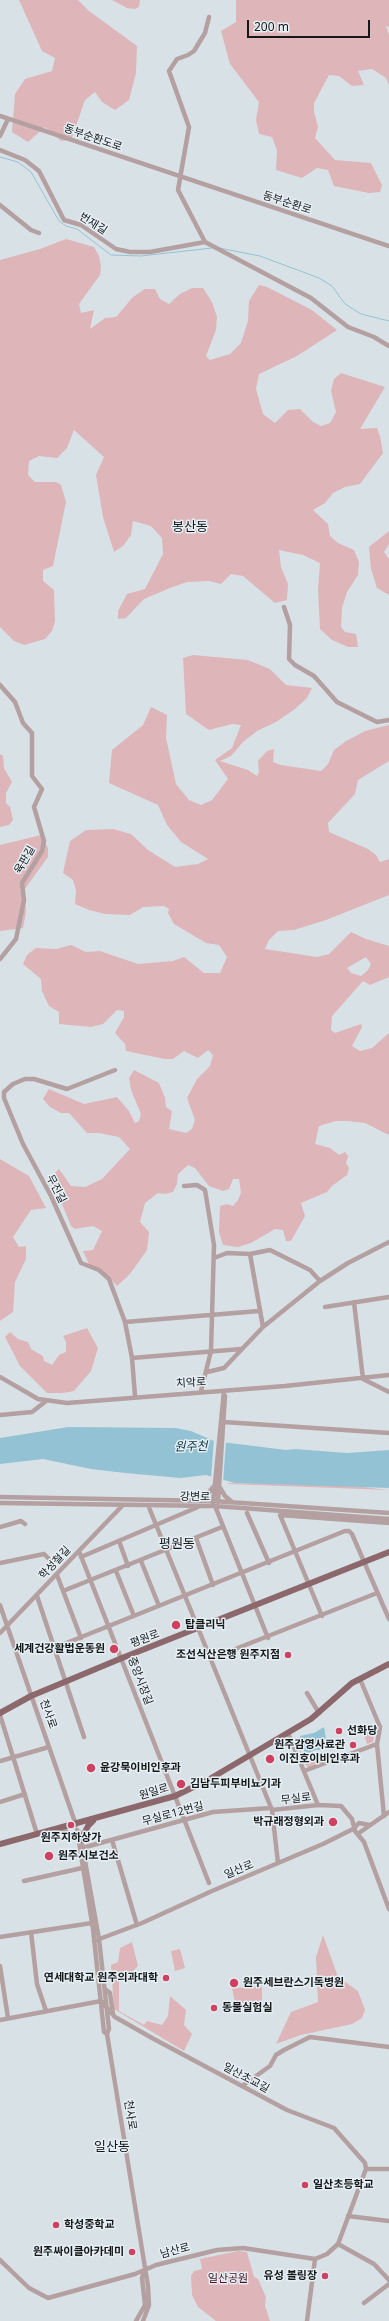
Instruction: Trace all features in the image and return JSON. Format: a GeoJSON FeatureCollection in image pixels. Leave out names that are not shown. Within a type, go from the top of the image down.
{"type":"FeatureCollection","features":[{"type":"Feature","properties":{"kind":"main road","name":"평원로"},"geometry":{"type":"LineString","coordinates":[[0,1714],[32,1696],[66,1683],[122,1658],[196,1630],[389,1552]]}},
{"type":"Feature","properties":{"kind":"main road","name":"원일로"},"geometry":{"type":"LineString","coordinates":[[0,1844],[60,1828],[77,1827],[95,1820],[175,1796],[208,1780],[288,1733],[319,1712],[351,1681],[360,1679],[389,1664]]}},
{"type":"Feature","properties":{"kind":"main road"},"geometry":{"type":"LineString","coordinates":[[79,1839],[88,1826],[95,1820]]}},
{"type":"Feature","properties":{"kind":"street"},"geometry":{"type":"LineString","coordinates":[[209,17],[205,33],[194,51],[188,56],[177,59],[170,71],[189,127],[188,144],[178,190],[207,243],[311,298],[348,327],[374,336],[389,346]]}},
{"type":"Feature","properties":{"kind":"street","name":"동부순환도로"},"geometry":{"type":"LineString","coordinates":[[0,116],[180,177]]}},
{"type":"Feature","properties":{"kind":"street"},"geometry":{"type":"LineString","coordinates":[[0,136],[8,119]]}},
{"type":"Feature","properties":{"kind":"street","name":"번재길"},"geometry":{"type":"LineString","coordinates":[[0,150],[25,160],[39,171],[64,220],[80,225],[116,249],[130,252],[150,252],[207,243]]}},
{"type":"Feature","properties":{"kind":"street","name":"동부순환로"},"geometry":{"type":"LineString","coordinates":[[180,177],[389,246]]}},
{"type":"Feature","properties":{"kind":"street"},"geometry":{"type":"LineString","coordinates":[[0,205],[31,230],[39,233]]}},
{"type":"Feature","properties":{"kind":"street"},"geometry":{"type":"LineString","coordinates":[[284,606],[290,625],[290,659],[295,665],[314,676],[337,702],[377,722],[389,720]]}},
{"type":"Feature","properties":{"kind":"street","name":"육판길"},"geometry":{"type":"LineString","coordinates":[[0,685],[15,702],[24,723],[32,733],[32,776],[42,789],[34,807],[44,841],[42,851],[22,884],[24,900],[16,939],[0,959]]}},
{"type":"Feature","properties":{"kind":"street","name":"무진길"},"geometry":{"type":"LineString","coordinates":[[115,1070],[67,1089],[34,1079],[25,1079],[13,1084],[4,1092],[2,1098],[23,1144],[54,1203],[81,1263],[99,1270],[109,1279],[125,1322],[132,1358],[135,1396]]}},
{"type":"Feature","properties":{"kind":"street"},"geometry":{"type":"LineString","coordinates":[[184,1186],[197,1185],[205,1190],[214,1258],[211,1351],[201,1391]]}},
{"type":"Feature","properties":{"kind":"street"},"geometry":{"type":"LineString","coordinates":[[206,1372],[224,1368],[263,1327],[320,1281],[348,1263],[389,1242]]}},
{"type":"Feature","properties":{"kind":"street"},"geometry":{"type":"LineString","coordinates":[[214,1258],[227,1254],[250,1254],[270,1250],[310,1270],[320,1281]]}},
{"type":"Feature","properties":{"kind":"street"},"geometry":{"type":"LineString","coordinates":[[250,1254],[263,1327]]}},
{"type":"Feature","properties":{"kind":"street"},"geometry":{"type":"LineString","coordinates":[[325,1307],[389,1297]]}},
{"type":"Feature","properties":{"kind":"street"},"geometry":{"type":"LineString","coordinates":[[354,1302],[363,1379],[389,1392]]}},
{"type":"Feature","properties":{"kind":"street"},"geometry":{"type":"LineString","coordinates":[[125,1322],[259,1311]]}},
{"type":"Feature","properties":{"kind":"street"},"geometry":{"type":"LineString","coordinates":[[132,1358],[241,1350]]}},
{"type":"Feature","properties":{"kind":"street","name":"치악로"},"geometry":{"type":"LineString","coordinates":[[0,1377],[28,1395],[46,1401],[67,1402],[363,1379],[389,1375]]}},
{"type":"Feature","properties":{"kind":"street"},"geometry":{"type":"LineString","coordinates":[[224,1390],[215,1504],[222,1527],[268,1638]]}},
{"type":"Feature","properties":{"kind":"street"},"geometry":{"type":"LineString","coordinates":[[0,1415],[32,1412],[46,1401]]}},
{"type":"Feature","properties":{"kind":"street"},"geometry":{"type":"LineString","coordinates":[[222,1422],[389,1433]]}},
{"type":"Feature","properties":{"kind":"street"},"geometry":{"type":"LineString","coordinates":[[195,1501],[216,1491]]}},
{"type":"Feature","properties":{"kind":"street"},"geometry":{"type":"LineString","coordinates":[[216,1491],[233,1502]]}},
{"type":"Feature","properties":{"kind":"street","name":"강변로"},"geometry":{"type":"LineString","coordinates":[[0,1497],[195,1501],[389,1519]]}},
{"type":"Feature","properties":{"kind":"street","name":"강변로"},"geometry":{"type":"LineString","coordinates":[[0,1503],[199,1506],[233,1502],[389,1513]]}},
{"type":"Feature","properties":{"kind":"street","name":"학성철길"},"geometry":{"type":"LineString","coordinates":[[0,1633],[123,1505]]}},
{"type":"Feature","properties":{"kind":"street","name":"무실로"},"geometry":{"type":"LineString","coordinates":[[148,1505],[196,1630],[210,1659],[271,1809],[318,1805],[341,1806],[352,1819]]}},
{"type":"Feature","properties":{"kind":"street"},"geometry":{"type":"LineString","coordinates":[[81,1557],[156,1526],[199,1506]]}},
{"type":"Feature","properties":{"kind":"street"},"geometry":{"type":"LineString","coordinates":[[247,1513],[269,1563]]}},
{"type":"Feature","properties":{"kind":"street"},"geometry":{"type":"LineString","coordinates":[[322,1616],[280,1515],[389,1523]]}},
{"type":"Feature","properties":{"kind":"street"},"geometry":{"type":"LineString","coordinates":[[0,1527],[22,1521],[26,1524]]}},
{"type":"Feature","properties":{"kind":"street"},"geometry":{"type":"LineString","coordinates":[[63,1591],[92,1581],[222,1527]]}},
{"type":"Feature","properties":{"kind":"street"},"geometry":{"type":"LineString","coordinates":[[54,1648],[349,1531],[389,1619]]}},
{"type":"Feature","properties":{"kind":"street"},"geometry":{"type":"LineString","coordinates":[[196,1538],[213,1585]]}},
{"type":"Feature","properties":{"kind":"street"},"geometry":{"type":"LineString","coordinates":[[119,1541],[128,1566]]}},
{"type":"Feature","properties":{"kind":"street","name":"중앙시장길"},"geometry":{"type":"LineString","coordinates":[[79,1551],[110,1626],[209,1883]]}},
{"type":"Feature","properties":{"kind":"street"},"geometry":{"type":"LineString","coordinates":[[0,1563],[44,1554],[50,1560]]}},
{"type":"Feature","properties":{"kind":"street"},"geometry":{"type":"LineString","coordinates":[[141,1561],[159,1606]]}},
{"type":"Feature","properties":{"kind":"street"},"geometry":{"type":"LineString","coordinates":[[116,1571],[134,1616]]}},
{"type":"Feature","properties":{"kind":"street"},"geometry":{"type":"LineString","coordinates":[[57,1575],[81,1638]]}},
{"type":"Feature","properties":{"kind":"street"},"geometry":{"type":"LineString","coordinates":[[210,1659],[268,1638],[377,1593]]}},
{"type":"Feature","properties":{"kind":"street"},"geometry":{"type":"LineString","coordinates":[[37,1596],[84,1737]]}},
{"type":"Feature","properties":{"kind":"street","name":"천사로"},"geometry":{"type":"LineString","coordinates":[[0,1605],[77,1827],[93,1934],[96,1940],[104,2032],[107,2034],[144,2271],[142,2278],[145,2299],[143,2321]]}},
{"type":"Feature","properties":{"kind":"street"},"geometry":{"type":"LineString","coordinates":[[360,1679],[380,1727],[377,1744],[384,1816]]}},
{"type":"Feature","properties":{"kind":"street"},"geometry":{"type":"LineString","coordinates":[[307,1693],[319,1712]]}},
{"type":"Feature","properties":{"kind":"street"},"geometry":{"type":"LineString","coordinates":[[0,1714],[37,1834]]}},
{"type":"Feature","properties":{"kind":"street"},"geometry":{"type":"LineString","coordinates":[[288,1733],[318,1805]]}},
{"type":"Feature","properties":{"kind":"street"},"geometry":{"type":"LineString","coordinates":[[304,1771],[377,1744]]}},
{"type":"Feature","properties":{"kind":"street"},"geometry":{"type":"LineString","coordinates":[[0,1761],[50,1747]]}},
{"type":"Feature","properties":{"kind":"street"},"geometry":{"type":"LineString","coordinates":[[0,1802],[25,1794]]}},
{"type":"Feature","properties":{"kind":"street"},"geometry":{"type":"LineString","coordinates":[[271,1809],[278,1863]]}},
{"type":"Feature","properties":{"kind":"street","name":"무실로12번길"},"geometry":{"type":"LineString","coordinates":[[82,1848],[213,1812],[271,1809]]}},
{"type":"Feature","properties":{"kind":"street"},"geometry":{"type":"LineString","coordinates":[[356,1830],[371,1825],[389,1812]]}},
{"type":"Feature","properties":{"kind":"street"},"geometry":{"type":"LineString","coordinates":[[352,1819],[363,1827]]}},
{"type":"Feature","properties":{"kind":"street"},"geometry":{"type":"LineString","coordinates":[[352,1819],[356,1830],[364,1842],[389,1909]]}},
{"type":"Feature","properties":{"kind":"street"},"geometry":{"type":"LineString","coordinates":[[356,1830],[363,1827]]}},
{"type":"Feature","properties":{"kind":"street"},"geometry":{"type":"LineString","coordinates":[[363,1827],[364,1842]]}},
{"type":"Feature","properties":{"kind":"street"},"geometry":{"type":"LineString","coordinates":[[60,1828],[79,1839]]}},
{"type":"Feature","properties":{"kind":"street","name":"일산로"},"geometry":{"type":"LineString","coordinates":[[96,1940],[137,1925],[212,1891],[356,1830]]}},
{"type":"Feature","properties":{"kind":"street","name":"천사로"},"geometry":{"type":"LineString","coordinates":[[79,1839],[82,1848],[105,1989],[109,2029],[107,2034]]}},
{"type":"Feature","properties":{"kind":"street"},"geometry":{"type":"LineString","coordinates":[[112,1840],[137,1925]]}},
{"type":"Feature","properties":{"kind":"street"},"geometry":{"type":"LineString","coordinates":[[24,1881],[82,1868]]}},
{"type":"Feature","properties":{"kind":"street"},"geometry":{"type":"LineString","coordinates":[[0,1937],[92,1923]]}},
{"type":"Feature","properties":{"kind":"street"},"geometry":{"type":"LineString","coordinates":[[82,1924],[93,1934]]}},
{"type":"Feature","properties":{"kind":"street"},"geometry":{"type":"LineString","coordinates":[[31,1932],[37,1984],[46,2011]]}},
{"type":"Feature","properties":{"kind":"street"},"geometry":{"type":"LineString","coordinates":[[0,1966],[8,2018]]}},
{"type":"Feature","properties":{"kind":"street"},"geometry":{"type":"LineString","coordinates":[[105,1989],[110,1993],[111,2010],[115,2017]]}},
{"type":"Feature","properties":{"kind":"street"},"geometry":{"type":"LineString","coordinates":[[0,2020],[101,2000],[107,2010]]}},
{"type":"Feature","properties":{"kind":"street","name":"일산초교길"},"geometry":{"type":"LineString","coordinates":[[107,2010],[115,2017],[287,2110],[334,2128],[364,2164],[366,2169]]}},
{"type":"Feature","properties":{"kind":"street"},"geometry":{"type":"LineString","coordinates":[[242,2086],[270,2066],[280,2052],[310,2037],[389,2048]]}},
{"type":"Feature","properties":{"kind":"street"},"geometry":{"type":"LineString","coordinates":[[307,2321],[315,2258],[327,2254],[338,2244],[366,2169],[389,2169]]}},
{"type":"Feature","properties":{"kind":"street"},"geometry":{"type":"LineString","coordinates":[[348,2216],[389,2221]]}},
{"type":"Feature","properties":{"kind":"street"},"geometry":{"type":"LineString","coordinates":[[338,2244],[374,2264],[389,2280]]}},
{"type":"Feature","properties":{"kind":"street","name":"남산로"},"geometry":{"type":"LineString","coordinates":[[0,2260],[29,2288],[48,2298],[144,2271],[179,2259],[217,2250],[231,2248],[315,2258]]}},
{"type":"Feature","properties":{"kind":"street"},"geometry":{"type":"LineString","coordinates":[[364,2303],[389,2284]]}},
{"type":"Feature","properties":{"kind":"street"},"geometry":{"type":"LineString","coordinates":[[136,2321],[145,2312]]}},
{"type":"Feature","properties":{"kind":"green space"},"geometry":{"type":"Polygon","coordinates":[[[19,0],[78,0],[89,11],[137,46],[136,73],[129,100],[115,110],[102,102],[95,92],[85,100],[71,140],[61,141],[45,127],[28,142],[12,132],[15,94],[25,79],[52,71],[55,58],[42,51],[19,0]]]}},
{"type":"Feature","properties":{"kind":"green space"},"geometry":{"type":"Polygon","coordinates":[[[112,0],[140,0],[139,7],[135,9],[127,8],[112,0]]]}},
{"type":"Feature","properties":{"kind":"green space"},"geometry":{"type":"Polygon","coordinates":[[[236,0],[389,0],[389,27],[386,26],[389,35],[389,85],[386,78],[372,69],[358,71],[364,85],[352,86],[339,76],[329,75],[314,103],[314,112],[318,127],[315,138],[335,160],[371,163],[382,185],[380,192],[369,193],[334,186],[328,170],[317,168],[302,178],[276,170],[277,150],[272,137],[259,134],[256,120],[259,102],[230,64],[221,31],[236,22],[236,0]]]}},
{"type":"Feature","properties":{"kind":"green space"},"geometry":{"type":"Polygon","coordinates":[[[66,239],[94,247],[99,256],[101,266],[100,275],[79,304],[81,313],[94,310],[90,329],[105,318],[116,317],[133,297],[145,289],[155,289],[160,299],[169,304],[180,294],[192,288],[203,288],[212,302],[217,317],[216,330],[206,356],[210,360],[230,354],[241,343],[248,321],[249,301],[259,285],[267,287],[312,310],[337,330],[297,356],[259,374],[256,389],[263,414],[275,423],[288,410],[300,409],[313,422],[321,426],[330,423],[336,412],[331,391],[334,379],[341,373],[385,387],[360,429],[377,428],[383,453],[360,484],[345,487],[333,493],[325,503],[313,510],[328,524],[330,536],[338,543],[354,550],[359,562],[358,575],[347,592],[342,608],[341,627],[345,632],[356,634],[358,647],[348,647],[332,640],[320,629],[318,590],[320,563],[303,555],[279,550],[281,567],[288,584],[287,600],[275,603],[243,576],[231,574],[221,584],[209,581],[187,582],[170,588],[144,599],[126,618],[118,619],[118,611],[127,594],[145,589],[163,554],[162,538],[151,526],[133,521],[131,535],[123,546],[114,552],[103,517],[96,475],[104,457],[74,430],[67,448],[57,458],[39,456],[29,461],[28,475],[35,482],[56,482],[61,485],[66,502],[53,566],[43,570],[43,581],[54,590],[55,621],[52,631],[45,639],[24,645],[14,641],[0,627],[0,260],[40,249],[66,239]]]}},
{"type":"Feature","properties":{"kind":"green space"},"geometry":{"type":"Polygon","coordinates":[[[389,531],[389,544],[384,552],[389,559],[389,595],[377,588],[371,569],[369,547],[389,531]]]}},
{"type":"Feature","properties":{"kind":"green space"},"geometry":{"type":"Polygon","coordinates":[[[193,655],[248,660],[270,669],[286,685],[312,688],[307,698],[295,709],[276,722],[257,731],[243,742],[231,756],[220,761],[248,770],[257,776],[259,772],[258,761],[267,751],[274,749],[273,762],[281,765],[321,771],[328,764],[334,750],[346,741],[365,731],[389,725],[389,761],[358,780],[355,794],[328,823],[329,832],[368,849],[376,855],[380,862],[389,859],[389,895],[326,920],[294,930],[278,931],[269,940],[265,949],[317,957],[329,954],[351,932],[366,939],[389,946],[389,977],[370,985],[363,981],[332,1016],[331,1030],[335,1033],[361,1024],[362,1027],[352,1046],[360,1051],[372,1048],[389,1033],[389,1135],[365,1123],[336,1121],[319,1126],[315,1144],[330,1148],[339,1155],[345,1152],[348,1156],[346,1163],[349,1168],[347,1175],[332,1186],[327,1192],[301,1203],[305,1216],[291,1241],[286,1241],[283,1230],[275,1229],[251,1243],[238,1247],[223,1245],[219,1232],[220,1206],[227,1204],[233,1206],[238,1200],[241,1193],[239,1179],[233,1179],[229,1189],[223,1191],[209,1186],[195,1168],[188,1165],[178,1174],[177,1184],[173,1192],[165,1194],[158,1193],[145,1203],[140,1222],[149,1232],[147,1250],[130,1274],[117,1286],[109,1277],[99,1270],[91,1269],[83,1251],[93,1250],[102,1231],[93,1226],[75,1229],[71,1226],[51,1177],[59,1169],[71,1186],[85,1187],[102,1179],[130,1149],[119,1137],[99,1133],[87,1133],[69,1113],[61,1113],[50,1107],[43,1099],[49,1089],[84,1104],[117,1097],[129,1111],[135,1123],[139,1121],[141,1114],[131,1090],[129,1078],[134,1070],[159,1083],[165,1098],[166,1107],[172,1111],[169,1129],[186,1133],[192,1129],[195,1120],[187,1098],[197,1079],[210,1066],[213,1055],[208,1050],[198,1058],[184,1051],[173,1059],[165,1059],[126,1051],[125,1044],[115,1033],[124,1017],[124,1011],[117,1010],[103,1024],[91,1027],[59,1024],[59,1012],[49,1006],[42,991],[41,979],[23,964],[27,955],[36,948],[56,949],[71,945],[86,952],[100,951],[138,964],[173,961],[184,957],[204,973],[220,973],[227,957],[219,945],[206,943],[174,924],[168,913],[169,909],[164,906],[143,907],[130,915],[105,914],[89,910],[75,904],[76,890],[73,880],[63,873],[70,841],[86,830],[113,829],[131,834],[148,850],[175,867],[198,864],[208,859],[181,842],[167,825],[158,805],[109,783],[112,750],[143,725],[151,707],[167,715],[166,738],[176,784],[189,800],[201,805],[212,800],[228,779],[215,760],[232,748],[241,725],[232,724],[209,730],[186,714],[183,658],[193,655]],[[366,957],[347,968],[351,973],[361,976],[368,970],[371,964],[366,957]]]}},
{"type":"Feature","properties":{"kind":"green space"},"geometry":{"type":"Polygon","coordinates":[[[0,754],[3,756],[4,768],[12,782],[6,793],[6,803],[10,807],[13,820],[9,825],[0,827],[0,754]]]}},
{"type":"Feature","properties":{"kind":"green space"},"geometry":{"type":"Polygon","coordinates":[[[41,835],[48,848],[48,857],[24,890],[26,912],[23,928],[0,931],[0,845],[41,835]]]}},
{"type":"Feature","properties":{"kind":"green space"},"geometry":{"type":"Polygon","coordinates":[[[0,1159],[29,1176],[46,1208],[31,1210],[13,1237],[19,1247],[26,1246],[26,1259],[15,1282],[13,1312],[0,1321],[0,1159]]]}},
{"type":"Feature","properties":{"kind":"green space"},"geometry":{"type":"Polygon","coordinates":[[[87,1328],[98,1348],[91,1371],[74,1391],[63,1393],[47,1393],[20,1366],[5,1337],[10,1332],[18,1339],[28,1342],[31,1349],[43,1356],[44,1361],[52,1365],[59,1355],[66,1352],[66,1342],[63,1336],[87,1328]]]}},
{"type":"Feature","properties":{"kind":"green space"},"geometry":{"type":"Polygon","coordinates":[[[228,1484],[354,1486],[389,1490],[228,1484]]]}},
{"type":"Feature","properties":{"kind":"green space"},"geometry":{"type":"Polygon","coordinates":[[[375,1727],[373,1742],[367,1744],[362,1729],[365,1731],[375,1727]]]}},
{"type":"Feature","properties":{"kind":"green space"},"geometry":{"type":"Polygon","coordinates":[[[295,1740],[298,1742],[304,1759],[314,1760],[327,1754],[335,1754],[336,1756],[309,1767],[306,1766],[295,1740]]]}},
{"type":"Feature","properties":{"kind":"green space"},"geometry":{"type":"Polygon","coordinates":[[[323,1935],[338,1977],[358,1991],[365,2010],[362,2018],[352,2024],[301,2035],[276,2044],[291,2012],[318,2002],[316,1957],[323,1935]]]}},
{"type":"Feature","properties":{"kind":"green space"},"geometry":{"type":"Polygon","coordinates":[[[132,1942],[138,1966],[132,1972],[119,1975],[119,2011],[144,2025],[147,2021],[162,2025],[168,2016],[170,1996],[186,2010],[184,2025],[192,2034],[184,2051],[114,2009],[111,1965],[118,1962],[120,1948],[132,1942]]]}},
{"type":"Feature","properties":{"kind":"green space"},"geometry":{"type":"Polygon","coordinates":[[[180,1949],[185,1968],[175,1971],[171,1951],[180,1949]]]}},
{"type":"Feature","properties":{"kind":"green space"},"geometry":{"type":"Polygon","coordinates":[[[262,1987],[262,2003],[235,2003],[232,1988],[262,1987]]]}},
{"type":"Feature","properties":{"kind":"green space","name":"일산공원"},"geometry":{"type":"Polygon","coordinates":[[[238,2251],[247,2252],[254,2277],[258,2279],[266,2297],[265,2306],[270,2321],[216,2321],[198,2307],[192,2295],[191,2276],[194,2271],[202,2269],[200,2259],[238,2251]]]}},
{"type":"Feature","properties":{"kind":"water","name":"원주천"},"geometry":{"type":"Polygon","coordinates":[[[68,1427],[176,1428],[191,1431],[214,1441],[286,1450],[295,1449],[347,1453],[389,1450],[389,1488],[235,1483],[206,1475],[181,1478],[125,1473],[91,1469],[43,1459],[0,1464],[0,1438],[68,1427]]]}},
{"type":"Feature","properties":{"kind":"water"},"geometry":{"type":"Polygon","coordinates":[[[324,1727],[326,1739],[330,1747],[315,1750],[305,1755],[300,1736],[314,1733],[324,1727]]]}},
{"type":"Feature","properties":{"kind":"pier"},"geometry":{"type":"Polygon","coordinates":[[[214,1439],[226,1441],[223,1483],[211,1479],[214,1439]]]}},
{"type":"Feature","properties":{"kind":"waterway"},"geometry":{"type":"LineString","coordinates":[[0,157],[18,162],[31,172],[59,221],[66,226],[77,229],[111,255],[141,256],[212,248]]}},
{"type":"Feature","properties":{"kind":"waterway"},"geometry":{"type":"LineString","coordinates":[[219,248],[260,256],[319,278],[332,286],[345,304],[361,314],[389,321]]}},
{"type":"Feature","properties":{"kind":"waterway"},"geometry":{"type":"LineString","coordinates":[[309,1754],[309,1763]]}},
{"type":"Feature","properties":{"kind":"place","name":"탑클리닉"},"geometry":{"type":"Point","coordinates":[176,1625]}},
{"type":"Feature","properties":{"kind":"place","name":"세계건강활법운동원"},"geometry":{"type":"Point","coordinates":[114,1649]}},
{"type":"Feature","properties":{"kind":"place","name":"조선식산은행 원주지점"},"geometry":{"type":"Point","coordinates":[288,1655]}},
{"type":"Feature","properties":{"kind":"place","name":"선화당"},"geometry":{"type":"Point","coordinates":[339,1731]}},
{"type":"Feature","properties":{"kind":"place","name":"원주감영사료관"},"geometry":{"type":"Point","coordinates":[353,1745]}},
{"type":"Feature","properties":{"kind":"place","name":"이진호이비인후과"},"geometry":{"type":"Point","coordinates":[270,1759]}},
{"type":"Feature","properties":{"kind":"place","name":"윤강묵이비인후과"},"geometry":{"type":"Point","coordinates":[91,1768]}},
{"type":"Feature","properties":{"kind":"place","name":"김남두피부비뇨기과"},"geometry":{"type":"Point","coordinates":[181,1784]}},
{"type":"Feature","properties":{"kind":"place","name":"박규래정형외과"},"geometry":{"type":"Point","coordinates":[333,1822]}},
{"type":"Feature","properties":{"kind":"place","name":"원주지하상가"},"geometry":{"type":"Point","coordinates":[71,1825]}},
{"type":"Feature","properties":{"kind":"place","name":"원주시보건소"},"geometry":{"type":"Point","coordinates":[49,1856]}},
{"type":"Feature","properties":{"kind":"place","name":"연세대학교 원주의과대학"},"geometry":{"type":"Point","coordinates":[166,1978]}},
{"type":"Feature","properties":{"kind":"place","name":"원주세브란스기독병원"},"geometry":{"type":"Point","coordinates":[234,1983]}},
{"type":"Feature","properties":{"kind":"place","name":"동물실험실"},"geometry":{"type":"Point","coordinates":[214,2008]}},
{"type":"Feature","properties":{"kind":"place","name":"일산초등학교"},"geometry":{"type":"Point","coordinates":[305,2185]}},
{"type":"Feature","properties":{"kind":"place","name":"학성중학교"},"geometry":{"type":"Point","coordinates":[56,2225]}},
{"type":"Feature","properties":{"kind":"place","name":"원주싸이클아카데미"},"geometry":{"type":"Point","coordinates":[132,2252]}},
{"type":"Feature","properties":{"kind":"place","name":"유성 볼링장"},"geometry":{"type":"Point","coordinates":[325,2276]}},
{"type":"Feature","properties":{"kind":"district","name":"봉산동"},"geometry":{"type":"Point","coordinates":[190,527]}},
{"type":"Feature","properties":{"kind":"district","name":"평원동"},"geometry":{"type":"Point","coordinates":[177,1544]}},
{"type":"Feature","properties":{"kind":"district","name":"일산동"},"geometry":{"type":"Point","coordinates":[112,2147]}}]}
